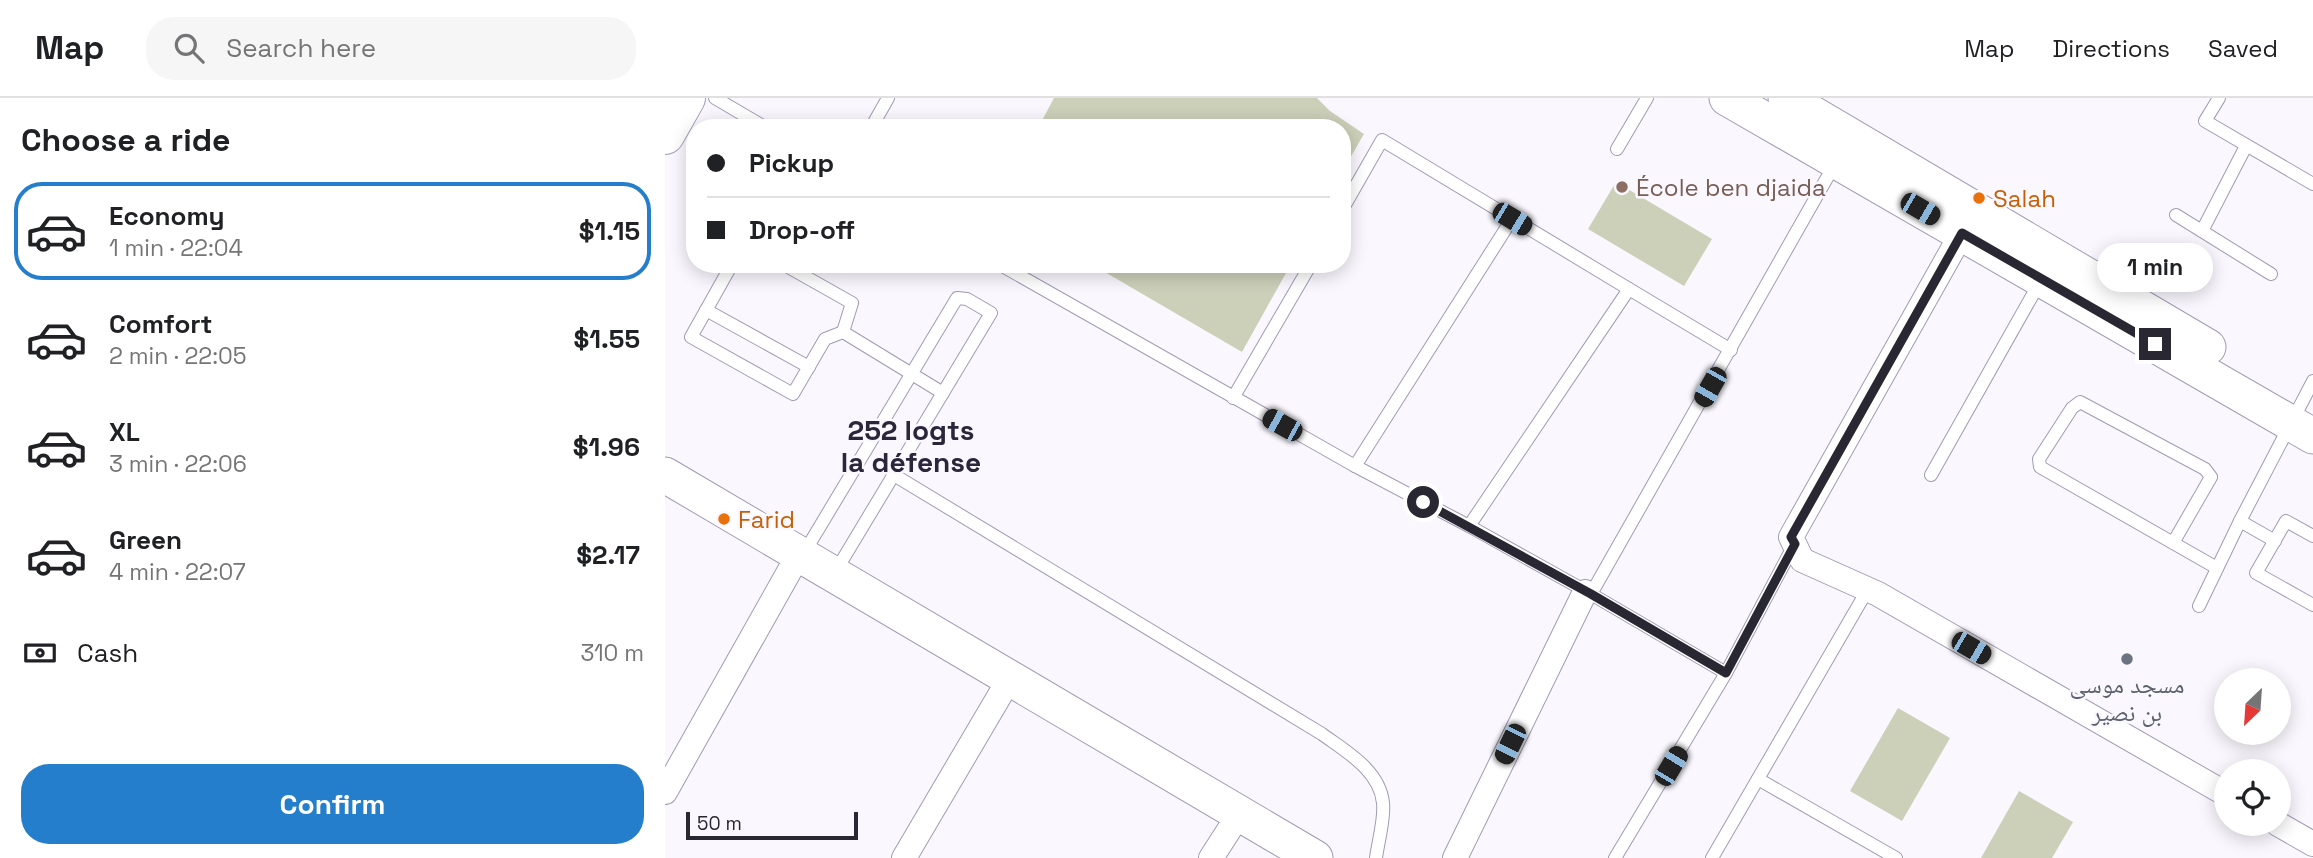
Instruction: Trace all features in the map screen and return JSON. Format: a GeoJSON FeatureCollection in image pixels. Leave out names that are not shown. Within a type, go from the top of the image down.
{"type":"FeatureCollection","features":[{"type":"Feature","properties":{"kind":"main road"},"geometry":{"type":"LineString","coordinates":[[665,135],[686,98]]}},
{"type":"Feature","properties":{"kind":"main road"},"geometry":{"type":"LineString","coordinates":[[1727,98],[2042,279],[2307,410]]}},
{"type":"Feature","properties":{"kind":"main road"},"geometry":{"type":"LineString","coordinates":[[1786,98],[2307,410]]}},
{"type":"Feature","properties":{"kind":"main road"},"geometry":{"type":"LineString","coordinates":[[665,475],[1315,858]]}},
{"type":"Feature","properties":{"kind":"street"},"geometry":{"type":"LineString","coordinates":[[1962,233],[1791,537],[1802,560],[1868,589],[2214,787]]}},
{"type":"Feature","properties":{"kind":"street"},"geometry":{"type":"LineString","coordinates":[[665,792],[800,555]]}},
{"type":"Feature","properties":{"kind":"street"},"geometry":{"type":"LineString","coordinates":[[1455,858],[1588,593]]}},
{"type":"Feature","properties":{"kind":"street"},"geometry":{"type":"LineString","coordinates":[[904,858],[1010,678]]}},
{"type":"Feature","properties":{"kind":"street"},"geometry":{"type":"LineString","coordinates":[[1211,858],[1240,813]]}},
{"type":"Feature","properties":{"kind":"street"},"geometry":{"type":"LineString","coordinates":[[2291,831],[2313,844]]}},
{"type":"Feature","properties":{"kind":"lane"},"geometry":{"type":"LineString","coordinates":[[715,98],[751,119]]}},
{"type":"Feature","properties":{"kind":"lane"},"geometry":{"type":"LineString","coordinates":[[876,119],[888,98]]}},
{"type":"Feature","properties":{"kind":"lane"},"geometry":{"type":"LineString","coordinates":[[1617,149],[1647,98]]}},
{"type":"Feature","properties":{"kind":"lane"},"geometry":{"type":"LineString","coordinates":[[2219,98],[2205,121],[2313,184]]}},
{"type":"Feature","properties":{"kind":"lane"},"geometry":{"type":"LineString","coordinates":[[1351,193],[1382,140],[1731,350]]}},
{"type":"Feature","properties":{"kind":"lane"},"geometry":{"type":"LineString","coordinates":[[2202,231],[2246,146]]}},
{"type":"Feature","properties":{"kind":"lane"},"geometry":{"type":"LineString","coordinates":[[1588,593],[1731,350],[1837,160]]}},
{"type":"Feature","properties":{"kind":"lane"},"geometry":{"type":"LineString","coordinates":[[2176,215],[2271,274]]}},
{"type":"Feature","properties":{"kind":"lane"},"geometry":{"type":"LineString","coordinates":[[1355,466],[1512,219]]}},
{"type":"Feature","properties":{"kind":"lane"},"geometry":{"type":"LineString","coordinates":[[727,273],[691,337],[781,388],[793,394],[825,339],[843,332]]}},
{"type":"Feature","properties":{"kind":"lane"},"geometry":{"type":"LineString","coordinates":[[799,273],[852,303],[843,332]]}},
{"type":"Feature","properties":{"kind":"lane"},"geometry":{"type":"LineString","coordinates":[[1015,273],[1355,466],[1469,526],[1726,673]]}},
{"type":"Feature","properties":{"kind":"lane"},"geometry":{"type":"LineString","coordinates":[[1233,398],[1306,273]]}},
{"type":"Feature","properties":{"kind":"lane"},"geometry":{"type":"LineString","coordinates":[[1931,475],[2042,279]]}},
{"type":"Feature","properties":{"kind":"lane"},"geometry":{"type":"LineString","coordinates":[[1469,526],[1629,289]]}},
{"type":"Feature","properties":{"kind":"lane"},"geometry":{"type":"LineString","coordinates":[[800,555],[957,298],[967,299],[991,313],[834,574]]}},
{"type":"Feature","properties":{"kind":"lane"},"geometry":{"type":"LineString","coordinates":[[706,310],[809,367]]}},
{"type":"Feature","properties":{"kind":"lane"},"geometry":{"type":"LineString","coordinates":[[843,332],[943,393]]}},
{"type":"Feature","properties":{"kind":"lane"},"geometry":{"type":"LineString","coordinates":[[2173,543],[2211,477],[2205,470],[2080,402],[2072,408],[2039,459],[2040,467],[2173,543],[2217,568]]}},
{"type":"Feature","properties":{"kind":"lane"},"geometry":{"type":"LineString","coordinates":[[2199,606],[2240,521],[2307,410]]}},
{"type":"Feature","properties":{"kind":"lane"},"geometry":{"type":"LineString","coordinates":[[894,475],[1322,734],[1361,763],[1377,783],[1383,803],[1376,858]]}},
{"type":"Feature","properties":{"kind":"lane"},"geometry":{"type":"LineString","coordinates":[[2240,521],[2275,541]]}},
{"type":"Feature","properties":{"kind":"lane"},"geometry":{"type":"LineString","coordinates":[[2313,536],[2286,521],[2256,573],[2313,605]]}},
{"type":"Feature","properties":{"kind":"lane"},"geometry":{"type":"LineString","coordinates":[[1615,858],[1726,673],[1795,544]]}},
{"type":"Feature","properties":{"kind":"lane"},"geometry":{"type":"LineString","coordinates":[[1712,858],[1868,589]]}},
{"type":"Feature","properties":{"kind":"lane"},"geometry":{"type":"LineString","coordinates":[[1758,779],[1896,858]]}},
{"type":"Feature","properties":{"kind":"green space"},"geometry":{"type":"Polygon","coordinates":[[[1054,98],[1317,98],[1342,119],[1043,119],[1054,98]]]}},
{"type":"Feature","properties":{"kind":"green space"},"geometry":{"type":"Polygon","coordinates":[[[1351,125],[1364,134],[1351,156],[1351,125]]]}},
{"type":"Feature","properties":{"kind":"green space"},"geometry":{"type":"Polygon","coordinates":[[[1616,182],[1712,239],[1684,286],[1588,229],[1616,182]]]}},
{"type":"Feature","properties":{"kind":"green space"},"geometry":{"type":"Polygon","coordinates":[[[1106,273],[1286,273],[1242,352],[1106,273]]]}},
{"type":"Feature","properties":{"kind":"green space"},"geometry":{"type":"Polygon","coordinates":[[[1898,708],[1950,738],[1902,821],[1850,791],[1898,708]]]}},
{"type":"Feature","properties":{"kind":"green space"},"geometry":{"type":"Polygon","coordinates":[[[2019,791],[2073,822],[2052,858],[1981,858],[2019,791]]]}},
{"type":"Feature","properties":{"kind":"place","name":"École ben djaida"},"geometry":{"type":"Point","coordinates":[1622,187]}},
{"type":"Feature","properties":{"kind":"place","name":"Salah"},"geometry":{"type":"Point","coordinates":[1979,198]}},
{"type":"Feature","properties":{"kind":"place","name":"Farid"},"geometry":{"type":"Point","coordinates":[724,519]}},
{"type":"Feature","properties":{"kind":"place","name":"مسجد موسى بن نصير"},"geometry":{"type":"Point","coordinates":[2127,659]}},
{"type":"Feature","properties":{"kind":"district","name":"252 logts la défense"},"geometry":{"type":"Point","coordinates":[911,446]}},
{"type":"Feature","properties":{"kind":"route"},"geometry":{"type":"LineString","coordinates":[[1423,502],[1591,594],[1726,673],[1795,544],[1791,537],[1962,233],[2155,344]]}}]}
